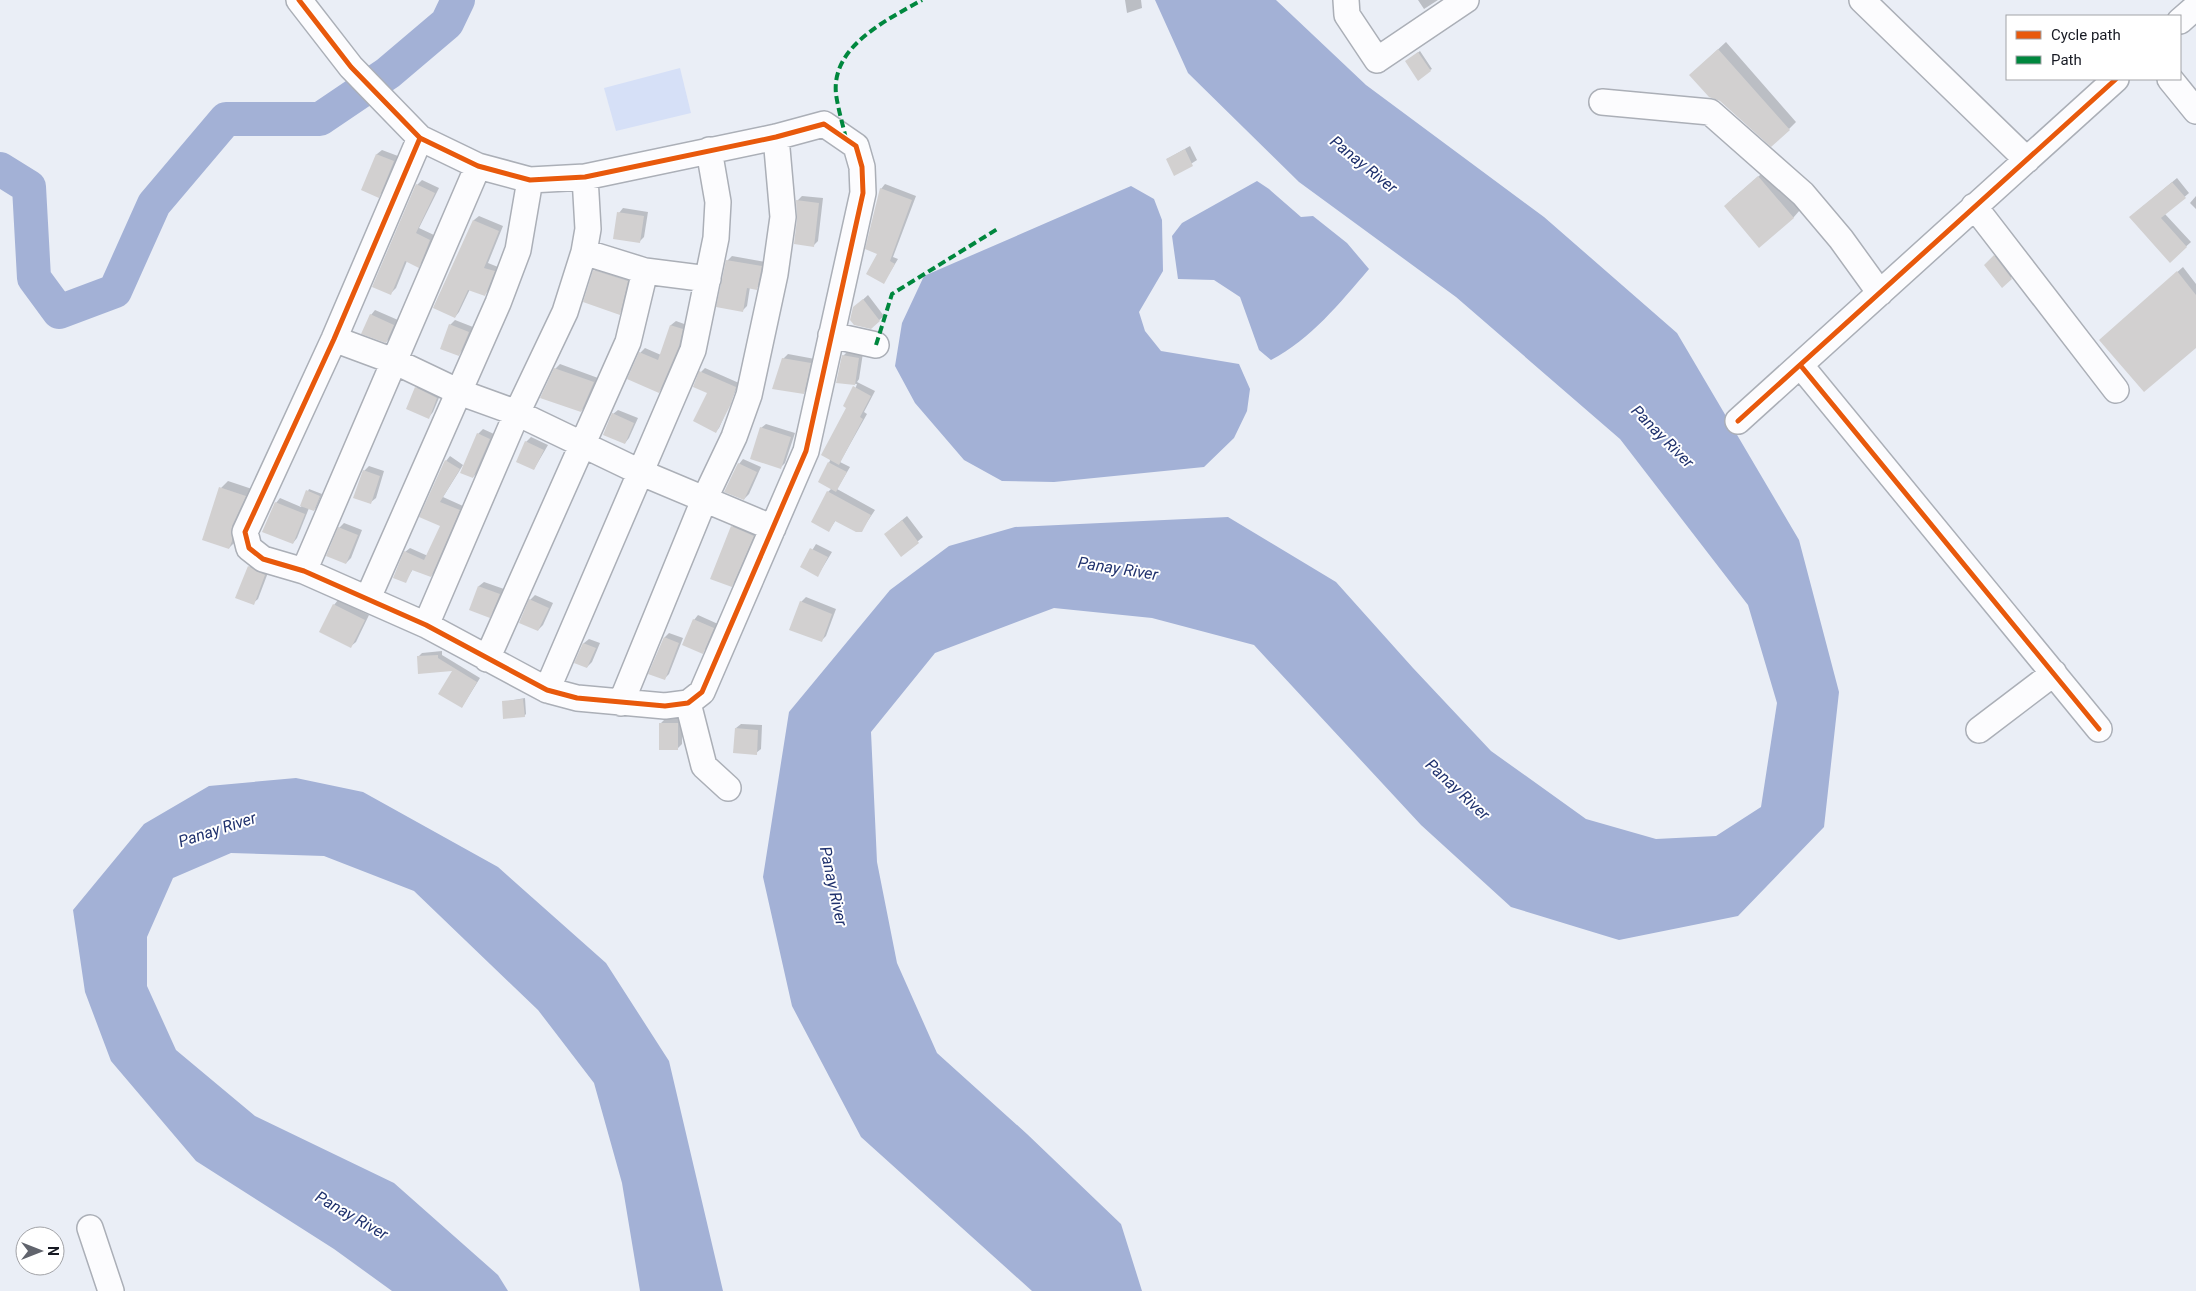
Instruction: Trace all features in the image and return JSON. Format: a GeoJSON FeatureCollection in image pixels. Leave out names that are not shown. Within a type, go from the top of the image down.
{"type":"FeatureCollection","features":[{"type":"Feature","properties":{"kind":"street"},"geometry":{"type":"LineString","coordinates":[[299,0],[373,91],[420,138],[478,166],[530,180],[585,177],[776,137],[824,124],[856,146],[862,167],[863,193],[806,451],[702,692],[688,702],[665,706],[621,703],[577,698],[547,690],[426,625],[304,571],[263,558],[249,548],[245,532],[334,339],[420,138]]}},
{"type":"Feature","properties":{"kind":"street"},"geometry":{"type":"LineString","coordinates":[[1346,0],[1347,15],[1377,60],[1466,0]]}},
{"type":"Feature","properties":{"kind":"street"},"geometry":{"type":"LineString","coordinates":[[1862,0],[2027,160]]}},
{"type":"Feature","properties":{"kind":"street"},"geometry":{"type":"LineString","coordinates":[[2181,20],[2196,7]]}},
{"type":"Feature","properties":{"kind":"street"},"geometry":{"type":"LineString","coordinates":[[1738,421],[2115,80]]}},
{"type":"Feature","properties":{"kind":"street"},"geometry":{"type":"LineString","coordinates":[[2171,80],[2196,110]]}},
{"type":"Feature","properties":{"kind":"street"},"geometry":{"type":"LineString","coordinates":[[1602,102],[1710,112],[1803,194],[1841,239],[1880,293]]}},
{"type":"Feature","properties":{"kind":"street"},"geometry":{"type":"LineString","coordinates":[[621,703],[704,500],[734,437],[749,395],[775,274],[783,217],[776,137]]}},
{"type":"Feature","properties":{"kind":"street"},"geometry":{"type":"LineString","coordinates":[[547,690],[642,473],[693,350],[716,238],[718,202],[709,150]]}},
{"type":"Feature","properties":{"kind":"street"},"geometry":{"type":"LineString","coordinates":[[304,571],[396,362],[478,166]]}},
{"type":"Feature","properties":{"kind":"street"},"geometry":{"type":"LineString","coordinates":[[426,625],[517,413],[565,312],[584,252],[588,229],[585,177]]}},
{"type":"Feature","properties":{"kind":"street"},"geometry":{"type":"LineString","coordinates":[[368,598],[498,304],[518,250],[530,180]]}},
{"type":"Feature","properties":{"kind":"street"},"geometry":{"type":"LineString","coordinates":[[1974,206],[2116,390]]}},
{"type":"Feature","properties":{"kind":"street"},"geometry":{"type":"LineString","coordinates":[[584,252],[645,271],[708,279]]}},
{"type":"Feature","properties":{"kind":"street"},"geometry":{"type":"LineString","coordinates":[[487,659],[628,342],[645,271]]}},
{"type":"Feature","properties":{"kind":"street"},"geometry":{"type":"LineString","coordinates":[[831,335],[876,345]]}},
{"type":"Feature","properties":{"kind":"street"},"geometry":{"type":"LineString","coordinates":[[334,339],[396,362],[459,392],[517,413],[642,473],[773,528]]}},
{"type":"Feature","properties":{"kind":"street"},"geometry":{"type":"LineString","coordinates":[[1801,366],[2099,729]]}},
{"type":"Feature","properties":{"kind":"street"},"geometry":{"type":"LineString","coordinates":[[1979,730],[2054,673]]}},
{"type":"Feature","properties":{"kind":"street"},"geometry":{"type":"LineString","coordinates":[[688,702],[704,766],[728,788]]}},
{"type":"Feature","properties":{"kind":"street"},"geometry":{"type":"LineString","coordinates":[[90,1228],[111,1291]]}},
{"type":"Feature","properties":{"kind":"shaded area"},"geometry":{"type":"Polygon","coordinates":[[[680,68],[691,113],[616,131],[604,88],[680,68]]]}},
{"type":"Feature","properties":{"kind":"water","name":"Panay River"},"geometry":{"type":"Polygon","coordinates":[[[1155,0],[1276,0],[1366,85],[1544,217],[1677,333],[1799,540],[1839,692],[1824,827],[1738,916],[1619,940],[1511,907],[1421,825],[1254,645],[1152,618],[1054,608],[935,653],[871,732],[877,862],[897,963],[937,1053],[1027,1134],[1121,1224],[1142,1291],[1032,1291],[861,1137],[792,1006],[763,877],[789,712],[890,590],[949,546],[1015,527],[1228,517],[1336,582],[1491,751],[1586,819],[1656,839],[1716,836],[1761,807],[1777,703],[1748,605],[1620,439],[1456,297],[1299,182],[1188,73],[1155,0]]]}},
{"type":"Feature","properties":{"kind":"water"},"geometry":{"type":"Polygon","coordinates":[[[1257,181],[1301,217],[1313,216],[1347,243],[1369,269],[1312,331],[1271,360],[1259,350],[1240,297],[1214,280],[1178,279],[1172,236],[1182,223],[1257,181]]]}},
{"type":"Feature","properties":{"kind":"water"},"geometry":{"type":"Polygon","coordinates":[[[1131,186],[1154,199],[1162,220],[1163,271],[1139,312],[1145,331],[1161,351],[1239,364],[1250,389],[1247,411],[1234,438],[1204,467],[1054,482],[1002,481],[964,460],[915,403],[895,366],[902,323],[924,276],[1131,186]]]}},
{"type":"Feature","properties":{"kind":"water","name":"Panay River"},"geometry":{"type":"Polygon","coordinates":[[[296,778],[363,792],[498,867],[606,963],[669,1061],[723,1291],[640,1291],[622,1183],[594,1083],[538,1010],[414,891],[324,856],[231,853],[173,878],[147,937],[147,986],[176,1050],[255,1116],[394,1183],[498,1275],[508,1291],[392,1291],[334,1249],[196,1161],[111,1061],[85,992],[73,910],[144,824],[209,786],[296,778]]]}},
{"type":"Feature","properties":{"kind":"building"},"geometry":{"type":"Polygon","coordinates":[[[1718,49],[1790,130],[1771,147],[1720,101],[1709,97],[1689,75],[1718,49]]]}},
{"type":"Feature","properties":{"kind":"building"},"geometry":{"type":"Polygon","coordinates":[[[1418,52],[1431,71],[1418,81],[1405,61],[1418,52]]]}},
{"type":"Feature","properties":{"kind":"building"},"geometry":{"type":"Polygon","coordinates":[[[1185,149],[1193,166],[1174,176],[1166,159],[1185,149]]]}},
{"type":"Feature","properties":{"kind":"building"},"geometry":{"type":"Polygon","coordinates":[[[376,154],[394,161],[379,198],[361,190],[376,154]]]}},
{"type":"Feature","properties":{"kind":"building"},"geometry":{"type":"Polygon","coordinates":[[[1758,176],[1794,218],[1759,248],[1724,206],[1758,176]]]}},
{"type":"Feature","properties":{"kind":"building"},"geometry":{"type":"Polygon","coordinates":[[[2172,182],[2186,198],[2161,218],[2187,247],[2170,263],[2129,217],[2172,182]]]}},
{"type":"Feature","properties":{"kind":"building"},"geometry":{"type":"Polygon","coordinates":[[[416,184],[435,193],[416,233],[430,240],[419,268],[405,261],[391,295],[372,287],[416,184]]]}},
{"type":"Feature","properties":{"kind":"building"},"geometry":{"type":"Polygon","coordinates":[[[880,188],[912,200],[890,261],[895,264],[884,284],[866,274],[877,254],[865,249],[880,188]]]}},
{"type":"Feature","properties":{"kind":"building"},"geometry":{"type":"Polygon","coordinates":[[[796,200],[819,203],[814,247],[794,244],[797,219],[796,200]]]}},
{"type":"Feature","properties":{"kind":"building"},"geometry":{"type":"Polygon","coordinates":[[[617,212],[644,216],[640,243],[613,239],[617,212]]]}},
{"type":"Feature","properties":{"kind":"building"},"geometry":{"type":"Polygon","coordinates":[[[473,220],[499,231],[484,268],[495,271],[485,296],[468,290],[455,318],[433,308],[473,220]]]}},
{"type":"Feature","properties":{"kind":"building"},"geometry":{"type":"Polygon","coordinates":[[[1994,255],[2012,279],[2002,288],[1984,265],[1994,255]]]}},
{"type":"Feature","properties":{"kind":"building"},"geometry":{"type":"Polygon","coordinates":[[[726,260],[762,266],[757,290],[747,288],[743,312],[716,307],[726,260]]]}},
{"type":"Feature","properties":{"kind":"building"},"geometry":{"type":"Polygon","coordinates":[[[593,270],[628,281],[620,315],[583,302],[593,270]]]}},
{"type":"Feature","properties":{"kind":"building"},"geometry":{"type":"Polygon","coordinates":[[[2177,271],[2196,295],[2196,348],[2144,392],[2099,340],[2177,271]]]}},
{"type":"Feature","properties":{"kind":"building"},"geometry":{"type":"Polygon","coordinates":[[[863,299],[880,321],[871,329],[854,325],[850,320],[853,307],[863,299]]]}},
{"type":"Feature","properties":{"kind":"building"},"geometry":{"type":"Polygon","coordinates":[[[370,314],[394,325],[386,343],[361,334],[370,314]]]}},
{"type":"Feature","properties":{"kind":"building"},"geometry":{"type":"Polygon","coordinates":[[[449,324],[469,332],[459,356],[440,349],[449,324]]]}},
{"type":"Feature","properties":{"kind":"building"},"geometry":{"type":"Polygon","coordinates":[[[670,325],[683,329],[679,346],[659,393],[627,379],[639,352],[658,360],[670,325]]]}},
{"type":"Feature","properties":{"kind":"building"},"geometry":{"type":"Polygon","coordinates":[[[842,355],[859,358],[855,385],[836,383],[842,355]]]}},
{"type":"Feature","properties":{"kind":"building"},"geometry":{"type":"Polygon","coordinates":[[[782,358],[811,363],[804,394],[772,389],[782,358]]]}},
{"type":"Feature","properties":{"kind":"building"},"geometry":{"type":"Polygon","coordinates":[[[554,368],[594,382],[581,412],[540,398],[554,368]]]}},
{"type":"Feature","properties":{"kind":"building"},"geometry":{"type":"Polygon","coordinates":[[[699,371],[736,387],[731,404],[716,433],[693,421],[707,393],[693,387],[699,371]]]}},
{"type":"Feature","properties":{"kind":"building"},"geometry":{"type":"Polygon","coordinates":[[[853,386],[871,396],[860,417],[863,419],[839,465],[821,455],[846,408],[843,406],[853,386]]]}},
{"type":"Feature","properties":{"kind":"building"},"geometry":{"type":"Polygon","coordinates":[[[415,387],[437,398],[429,419],[406,409],[415,387]]]}},
{"type":"Feature","properties":{"kind":"building"},"geometry":{"type":"Polygon","coordinates":[[[612,413],[634,423],[625,444],[603,435],[612,413]]]}},
{"type":"Feature","properties":{"kind":"building"},"geometry":{"type":"Polygon","coordinates":[[[760,427],[791,437],[781,469],[750,459],[760,427]]]}},
{"type":"Feature","properties":{"kind":"building"},"geometry":{"type":"Polygon","coordinates":[[[477,433],[490,439],[473,478],[460,473],[477,433]]]}},
{"type":"Feature","properties":{"kind":"building"},"geometry":{"type":"Polygon","coordinates":[[[525,441],[544,450],[534,470],[516,462],[525,441]]]}},
{"type":"Feature","properties":{"kind":"building"},"geometry":{"type":"Polygon","coordinates":[[[445,460],[460,469],[440,502],[460,510],[431,577],[412,570],[406,583],[393,578],[404,551],[424,560],[440,526],[419,517],[445,460]]]}},
{"type":"Feature","properties":{"kind":"building"},"geometry":{"type":"Polygon","coordinates":[[[828,462],[847,472],[836,492],[818,482],[828,462]]]}},
{"type":"Feature","properties":{"kind":"building"},"geometry":{"type":"Polygon","coordinates":[[[738,463],[757,472],[744,500],[724,492],[738,463]]]}},
{"type":"Feature","properties":{"kind":"building"},"geometry":{"type":"Polygon","coordinates":[[[363,470],[380,476],[371,504],[353,498],[363,470]]]}},
{"type":"Feature","properties":{"kind":"building"},"geometry":{"type":"Polygon","coordinates":[[[219,487],[246,496],[232,526],[232,541],[229,549],[202,540],[219,487]]]}},
{"type":"Feature","properties":{"kind":"building"},"geometry":{"type":"Polygon","coordinates":[[[306,490],[320,496],[314,511],[300,506],[306,490]]]}},
{"type":"Feature","properties":{"kind":"building"},"geometry":{"type":"Polygon","coordinates":[[[827,491],[871,515],[862,532],[856,532],[835,521],[829,532],[811,522],[827,491]]]}},
{"type":"Feature","properties":{"kind":"building"},"geometry":{"type":"Polygon","coordinates":[[[275,502],[305,514],[293,544],[262,532],[275,502]]]}},
{"type":"Feature","properties":{"kind":"building"},"geometry":{"type":"Polygon","coordinates":[[[902,520],[919,543],[901,557],[884,534],[902,520]]]}},
{"type":"Feature","properties":{"kind":"building"},"geometry":{"type":"Polygon","coordinates":[[[731,526],[754,536],[732,587],[710,579],[731,526]]]}},
{"type":"Feature","properties":{"kind":"building"},"geometry":{"type":"Polygon","coordinates":[[[338,527],[358,535],[346,564],[326,556],[338,527]]]}},
{"type":"Feature","properties":{"kind":"building"},"geometry":{"type":"Polygon","coordinates":[[[810,548],[828,557],[818,577],[800,567],[810,548]]]}},
{"type":"Feature","properties":{"kind":"building"},"geometry":{"type":"Polygon","coordinates":[[[248,566],[265,575],[254,605],[235,598],[248,566]]]}},
{"type":"Feature","properties":{"kind":"building"},"geometry":{"type":"Polygon","coordinates":[[[478,586],[500,594],[490,618],[469,610],[478,586]]]}},
{"type":"Feature","properties":{"kind":"building"},"geometry":{"type":"Polygon","coordinates":[[[529,599],[549,608],[538,631],[519,623],[529,599]]]}},
{"type":"Feature","properties":{"kind":"building"},"geometry":{"type":"Polygon","coordinates":[[[800,601],[832,614],[822,642],[789,630],[800,601]]]}},
{"type":"Feature","properties":{"kind":"building"},"geometry":{"type":"Polygon","coordinates":[[[333,604],[365,620],[351,648],[319,632],[333,604]]]}},
{"type":"Feature","properties":{"kind":"building"},"geometry":{"type":"Polygon","coordinates":[[[693,619],[714,628],[703,654],[682,645],[693,619]]]}},
{"type":"Feature","properties":{"kind":"building"},"geometry":{"type":"Polygon","coordinates":[[[664,637],[679,643],[665,680],[648,674],[664,637]]]}},
{"type":"Feature","properties":{"kind":"building"},"geometry":{"type":"Polygon","coordinates":[[[583,643],[596,648],[587,668],[574,663],[583,643]]]}},
{"type":"Feature","properties":{"kind":"building"},"geometry":{"type":"Polygon","coordinates":[[[438,655],[438,658],[477,682],[462,708],[438,694],[452,671],[418,674],[417,656],[438,655]]]}},
{"type":"Feature","properties":{"kind":"building"},"geometry":{"type":"Polygon","coordinates":[[[523,699],[525,717],[503,719],[502,701],[523,699]]]}},
{"type":"Feature","properties":{"kind":"building"},"geometry":{"type":"Polygon","coordinates":[[[659,723],[678,723],[678,750],[659,750],[659,723]]]}},
{"type":"Feature","properties":{"kind":"building"},"geometry":{"type":"Polygon","coordinates":[[[735,728],[758,730],[757,755],[733,753],[735,728]]]}},
{"type":"Feature","properties":{"kind":"waterway"},"geometry":{"type":"LineString","coordinates":[[0,169],[29,187],[34,278],[59,312],[115,291],[154,204],[226,119],[320,119],[388,73],[447,23],[458,0]]}},
{"type":"Feature","properties":{"kind":"marked path"},"geometry":{"type":"LineString","coordinates":[[846,139],[836,94],[837,77],[842,62],[864,36],[893,16],[922,0]]}},
{"type":"Feature","properties":{"kind":"marked path"},"geometry":{"type":"LineString","coordinates":[[876,345],[892,294],[999,228]]}},
{"type":"Feature","properties":{"kind":"cycle path"},"geometry":{"type":"LineString","coordinates":[[299,0],[351,67],[420,138],[478,166],[530,180],[585,177],[776,137],[824,124],[856,146],[862,167],[863,193],[806,451],[702,692],[688,703],[665,706],[577,698],[547,690],[426,625],[304,571],[263,559],[249,548],[245,532],[334,339],[420,138]]}},
{"type":"Feature","properties":{"kind":"cycle path"},"geometry":{"type":"LineString","coordinates":[[1738,421],[2115,80]]}},
{"type":"Feature","properties":{"kind":"cycle path"},"geometry":{"type":"LineString","coordinates":[[1801,366],[2099,729]]}}]}
